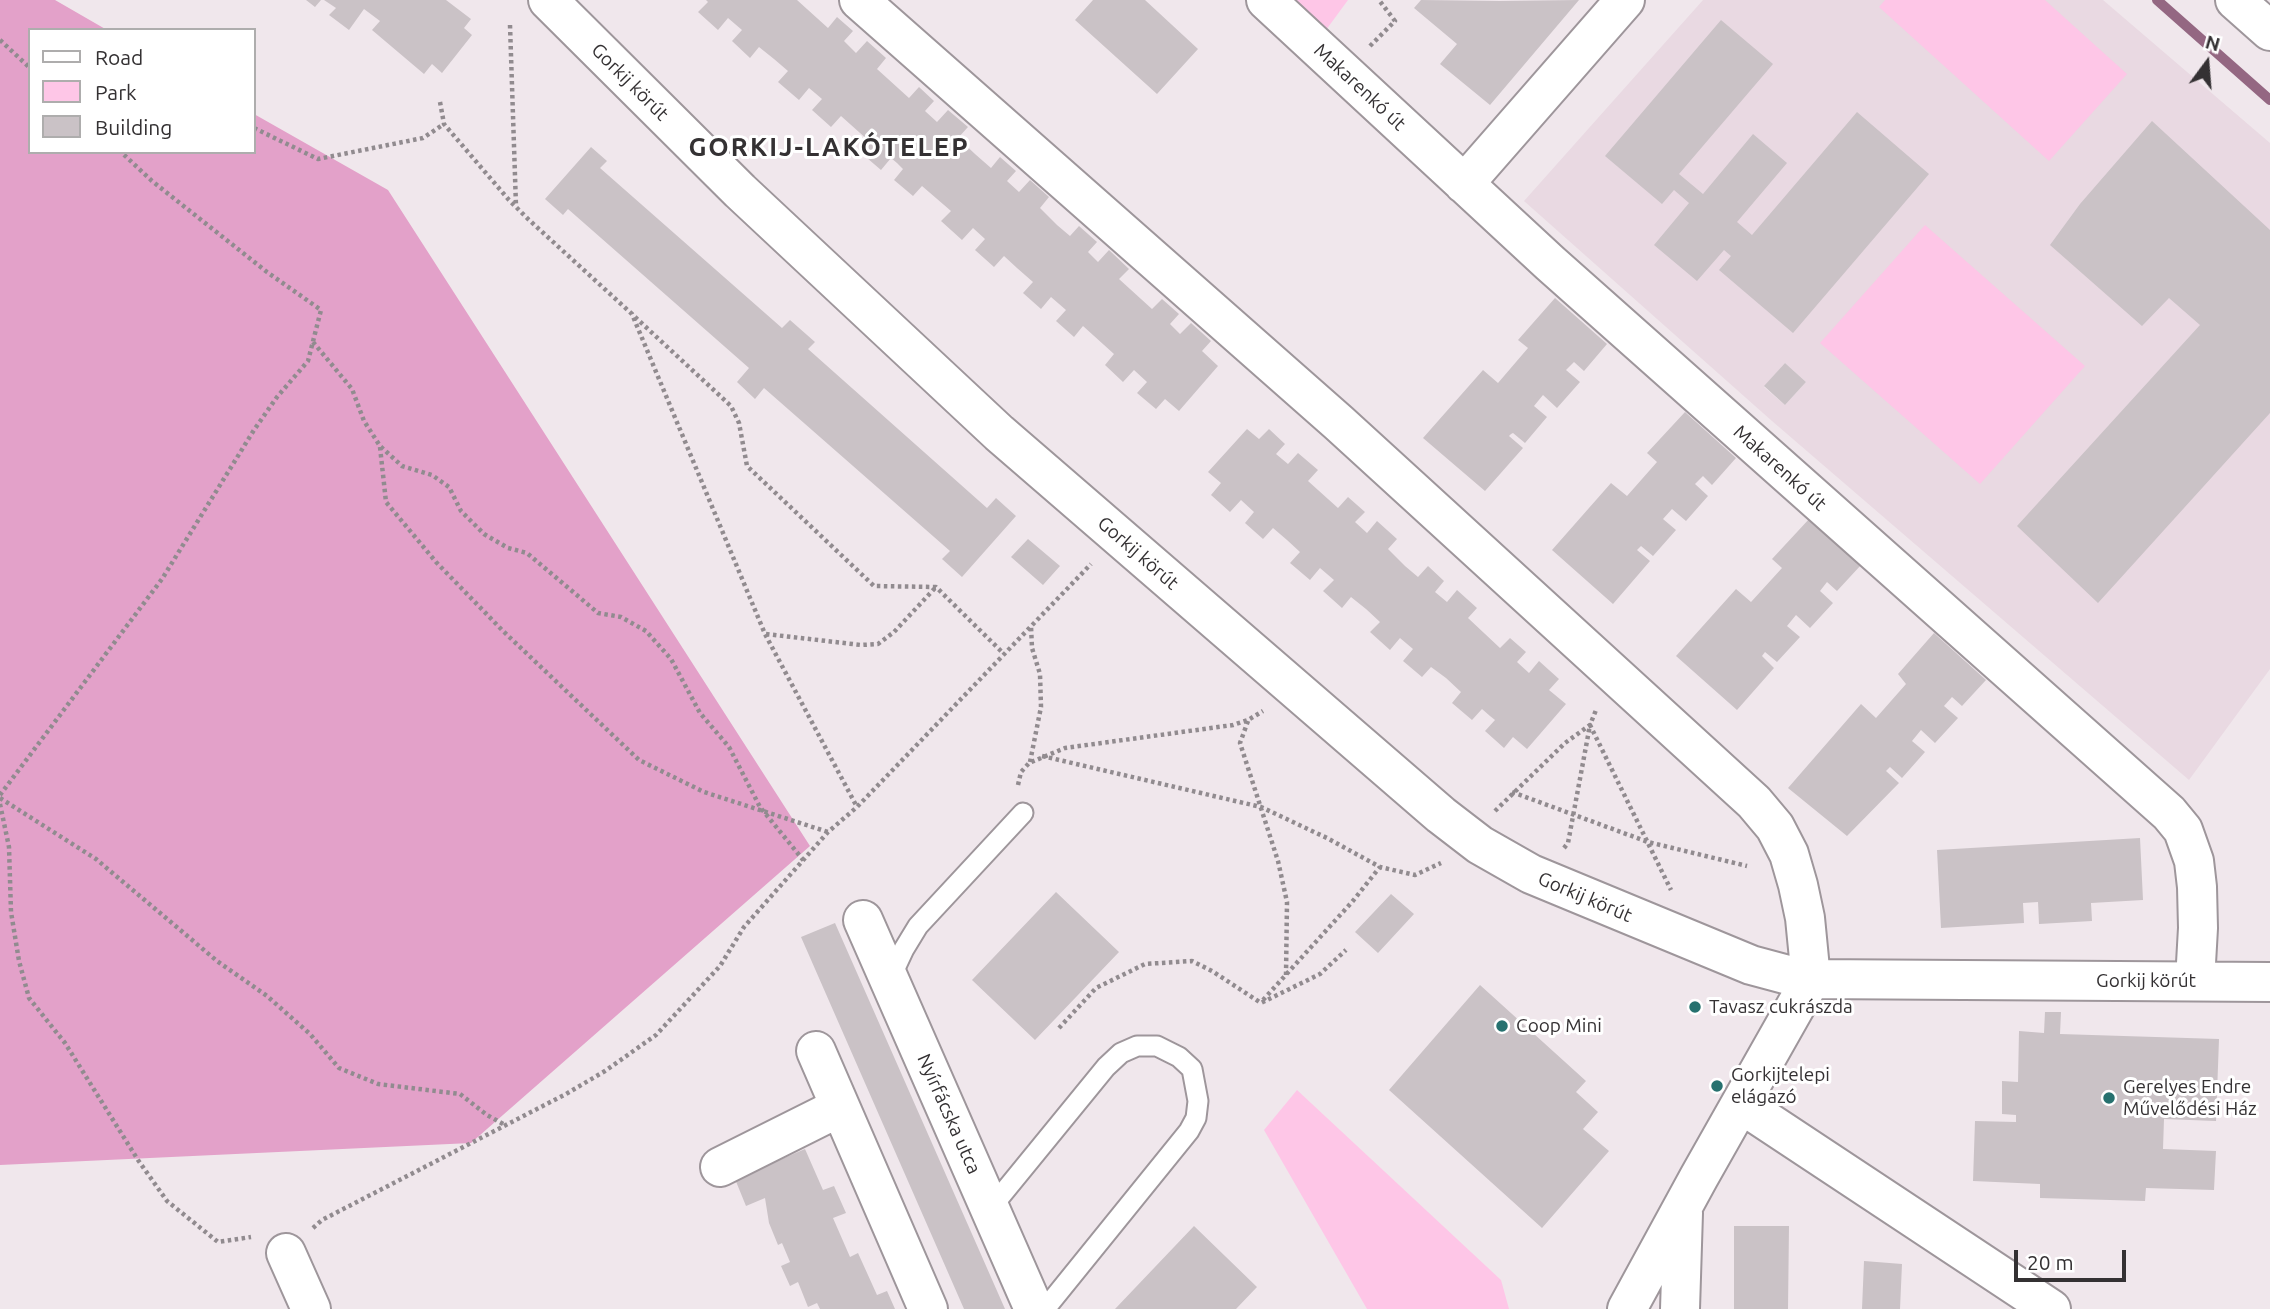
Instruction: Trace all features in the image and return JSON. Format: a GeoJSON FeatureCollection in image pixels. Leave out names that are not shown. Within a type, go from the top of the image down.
{"type":"FeatureCollection","features":[{"type":"Feature","properties":{"kind":"street","name":"Gorkij körút"},"geometry":{"type":"LineString","coordinates":[[548,0],[740,191],[999,433],[1441,815],[1486,829],[1531,874],[1751,965],[1811,979],[2270,982]]}},
{"type":"Feature","properties":{"kind":"street"},"geometry":{"type":"LineString","coordinates":[[859,0],[1339,423],[1754,802],[1775,827],[1789,854],[1805,918],[1811,979],[1627,1309]]}},
{"type":"Feature","properties":{"kind":"street","name":"Makarenkó út"},"geometry":{"type":"LineString","coordinates":[[1266,0],[1640,344],[2169,813],[2183,830],[2194,862],[2197,901],[2195,981]]}},
{"type":"Feature","properties":{"kind":"street"},"geometry":{"type":"LineString","coordinates":[[1464,184],[1625,0]]}},
{"type":"Feature","properties":{"kind":"street"},"geometry":{"type":"LineString","coordinates":[[2235,0],[2270,31]]}},
{"type":"Feature","properties":{"kind":"street","name":"Nyírfácska utca"},"geometry":{"type":"LineString","coordinates":[[863,920],[1034,1309]]}},
{"type":"Feature","properties":{"kind":"street"},"geometry":{"type":"LineString","coordinates":[[816,1051],[928,1309]]}},
{"type":"Feature","properties":{"kind":"street"},"geometry":{"type":"LineString","coordinates":[[1741,1104],[2051,1309]]}},
{"type":"Feature","properties":{"kind":"street"},"geometry":{"type":"LineString","coordinates":[[720,1167],[840,1107]]}},
{"type":"Feature","properties":{"kind":"street"},"geometry":{"type":"LineString","coordinates":[[1680,1309],[1683,1206]]}},
{"type":"Feature","properties":{"kind":"street"},"geometry":{"type":"LineString","coordinates":[[286,1254],[311,1309]]}},
{"type":"Feature","properties":{"kind":"lane"},"geometry":{"type":"LineString","coordinates":[[890,979],[918,926],[1023,813]]}},
{"type":"Feature","properties":{"kind":"lane"},"geometry":{"type":"LineString","coordinates":[[990,1209],[1106,1067],[1121,1053],[1137,1046],[1157,1046],[1179,1057],[1192,1069],[1198,1101],[1196,1118],[1189,1131],[1045,1309]]}},
{"type":"Feature","properties":{"kind":"path"},"geometry":{"type":"LineString","coordinates":[[1344,72],[1395,21],[1379,0]]}},
{"type":"Feature","properties":{"kind":"path"},"geometry":{"type":"LineString","coordinates":[[510,25],[516,207]]}},
{"type":"Feature","properties":{"kind":"path"},"geometry":{"type":"LineString","coordinates":[[0,40],[28,66]]}},
{"type":"Feature","properties":{"kind":"path"},"geometry":{"type":"LineString","coordinates":[[440,102],[444,124],[516,207],[731,406],[739,423],[747,466],[779,498],[874,586],[936,587],[1003,653]]}},
{"type":"Feature","properties":{"kind":"path"},"geometry":{"type":"LineString","coordinates":[[256,129],[318,159],[423,138],[444,124]]}},
{"type":"Feature","properties":{"kind":"path"},"geometry":{"type":"LineString","coordinates":[[123,154],[152,181],[267,272],[321,310],[308,361],[277,397],[254,430],[162,579],[0,797],[96,859],[217,961],[276,1004],[310,1034],[339,1068],[378,1084],[460,1094],[505,1125]]}},
{"type":"Feature","properties":{"kind":"path"},"geometry":{"type":"LineString","coordinates":[[632,314],[765,634],[857,807]]}},
{"type":"Feature","properties":{"kind":"path"},"geometry":{"type":"LineString","coordinates":[[313,341],[352,389],[364,421],[380,446],[402,466],[432,475],[449,487],[461,511],[484,534],[508,548],[527,553],[598,613],[621,617],[646,631],[671,659],[700,713],[729,747],[764,811],[804,861]]}},
{"type":"Feature","properties":{"kind":"path"},"geometry":{"type":"LineString","coordinates":[[380,446],[386,502],[436,562],[503,631],[639,760],[704,792],[828,832]]}},
{"type":"Feature","properties":{"kind":"path"},"geometry":{"type":"LineString","coordinates":[[0,804],[9,847],[11,912],[19,961],[29,998],[65,1043],[138,1160],[167,1201],[218,1242],[265,1235],[286,1254],[323,1220],[566,1094],[605,1071],[656,1035],[720,966],[744,927],[775,889],[1118,536]]}},
{"type":"Feature","properties":{"kind":"path"},"geometry":{"type":"LineString","coordinates":[[765,634],[861,645],[878,644],[894,632],[936,587]]}},
{"type":"Feature","properties":{"kind":"path"},"geometry":{"type":"LineString","coordinates":[[1029,763],[1041,707],[1040,674],[1032,648],[1031,625]]}},
{"type":"Feature","properties":{"kind":"path"},"geometry":{"type":"LineString","coordinates":[[1023,813],[1017,795],[1017,783],[1021,772],[1029,763],[1042,756],[1065,748],[1233,725],[1268,709],[1291,686]]}},
{"type":"Feature","properties":{"kind":"path"},"geometry":{"type":"LineString","coordinates":[[1561,851],[1568,843],[1590,725],[1599,701]]}},
{"type":"Feature","properties":{"kind":"path"},"geometry":{"type":"LineString","coordinates":[[1248,720],[1240,743],[1278,861],[1287,902],[1286,975]]}},
{"type":"Feature","properties":{"kind":"path"},"geometry":{"type":"LineString","coordinates":[[1042,756],[1261,807],[1380,867],[1415,875],[1486,829],[1512,792],[1565,743],[1590,725]]}},
{"type":"Feature","properties":{"kind":"path"},"geometry":{"type":"LineString","coordinates":[[1590,725],[1672,891]]}},
{"type":"Feature","properties":{"kind":"path"},"geometry":{"type":"LineString","coordinates":[[1512,792],[1648,842],[1747,866]]}},
{"type":"Feature","properties":{"kind":"path"},"geometry":{"type":"LineString","coordinates":[[1261,1003],[1380,867]]}},
{"type":"Feature","properties":{"kind":"path"},"geometry":{"type":"LineString","coordinates":[[1261,1003],[1320,974],[1346,950]]}},
{"type":"Feature","properties":{"kind":"path"},"geometry":{"type":"LineString","coordinates":[[1059,1028],[1096,988],[1144,964],[1192,961],[1261,1003]]}},
{"type":"Feature","properties":{"kind":"shaded area"},"geometry":{"type":"Polygon","coordinates":[[[0,0],[55,0],[104,28],[28,28],[28,154],[256,154],[256,115],[388,190],[810,846],[471,1143],[0,1165],[0,0]]]}},
{"type":"Feature","properties":{"kind":"shaded area"},"geometry":{"type":"Polygon","coordinates":[[[1703,0],[2103,0],[2270,143],[2270,669],[2189,780],[1772,421],[1524,201],[1703,0]],[[1785,363],[1764,387],[1785,405],[1806,382],[1785,363]]]}},
{"type":"Feature","properties":{"kind":"green space"},"geometry":{"type":"Polygon","coordinates":[[[1266,0],[1348,0],[1315,45],[1266,0]]]}},
{"type":"Feature","properties":{"kind":"green space"},"geometry":{"type":"Polygon","coordinates":[[[1885,0],[2045,0],[2127,74],[2049,161],[1879,7],[1885,0]]]}},
{"type":"Feature","properties":{"kind":"green space"},"geometry":{"type":"Polygon","coordinates":[[[1925,225],[2085,366],[1980,484],[1820,343],[1925,225]]]}},
{"type":"Feature","properties":{"kind":"green space"},"geometry":{"type":"Polygon","coordinates":[[[1297,1090],[1501,1280],[1509,1309],[1367,1309],[1264,1130],[1297,1090]]]}},
{"type":"Feature","properties":{"kind":"building"},"geometry":{"type":"Polygon","coordinates":[[[306,0],[321,0],[315,7],[306,0]]]}},
{"type":"Feature","properties":{"kind":"building"},"geometry":{"type":"Polygon","coordinates":[[[324,0],[446,0],[471,19],[464,28],[472,35],[442,73],[432,64],[424,74],[372,30],[380,21],[364,9],[349,30],[329,15],[336,8],[324,0]]]}},
{"type":"Feature","properties":{"kind":"building"},"geometry":{"type":"Polygon","coordinates":[[[706,0],[797,0],[828,28],[837,17],[853,31],[844,41],[856,53],[867,41],[886,58],[877,69],[909,98],[919,87],[934,101],[925,111],[937,122],[948,110],[968,127],[958,138],[991,168],[1000,157],[1016,171],[1007,181],[1019,192],[1030,180],[1049,197],[1040,208],[1057,225],[1070,236],[1079,226],[1097,242],[1088,252],[1098,262],[1109,250],[1129,269],[1119,279],[1152,309],[1162,299],[1179,314],[1170,324],[1180,334],[1191,323],[1211,341],[1202,351],[1218,366],[1179,411],[1165,399],[1156,409],[1137,393],[1147,382],[1134,370],[1123,382],[1105,365],[1114,354],[1083,326],[1074,337],[1056,321],[1066,310],[1051,297],[1041,309],[1023,293],[1033,282],[1004,256],[994,267],[975,250],[985,239],[973,228],[962,240],[941,221],[951,211],[922,186],[913,196],[894,180],[903,169],[897,163],[891,158],[881,170],[860,152],[869,141],[841,116],[831,127],[812,110],[822,99],[809,88],[799,100],[778,82],[788,71],[759,47],[750,58],[732,41],[742,30],[728,18],[718,30],[698,12],[708,2],[706,0]]]}},
{"type":"Feature","properties":{"kind":"building"},"geometry":{"type":"Polygon","coordinates":[[[1093,0],[1145,0],[1198,49],[1157,94],[1075,20],[1093,0]]]}},
{"type":"Feature","properties":{"kind":"building"},"geometry":{"type":"Polygon","coordinates":[[[1421,0],[1579,0],[1490,105],[1440,64],[1457,44],[1414,8],[1421,0]]]}},
{"type":"Feature","properties":{"kind":"building"},"geometry":{"type":"Polygon","coordinates":[[[1721,20],[1773,64],[1679,174],[1703,194],[1753,134],[1787,163],[1737,222],[1752,235],[1857,112],[1929,174],[1793,333],[1719,270],[1731,256],[1724,250],[1697,281],[1654,245],[1689,203],[1674,190],[1662,204],[1605,156],[1721,20]]]}},
{"type":"Feature","properties":{"kind":"building"},"geometry":{"type":"Polygon","coordinates":[[[2152,121],[2270,230],[2270,413],[2098,603],[2017,526],[2200,325],[2169,298],[2142,326],[2050,245],[2080,204],[2152,121]]]}},
{"type":"Feature","properties":{"kind":"building"},"geometry":{"type":"Polygon","coordinates":[[[591,147],[607,161],[600,168],[782,328],[790,320],[815,342],[808,349],[987,508],[996,498],[1016,516],[962,577],[942,559],[950,551],[764,388],[755,399],[737,382],[749,368],[568,209],[563,215],[545,199],[591,147]]]}},
{"type":"Feature","properties":{"kind":"building"},"geometry":{"type":"Polygon","coordinates":[[[1555,298],[1607,344],[1584,371],[1574,362],[1566,370],[1580,382],[1557,408],[1543,395],[1534,406],[1547,417],[1525,443],[1513,433],[1509,436],[1523,448],[1485,491],[1423,438],[1483,370],[1498,383],[1528,348],[1518,340],[1555,298]]]}},
{"type":"Feature","properties":{"kind":"building"},"geometry":{"type":"Polygon","coordinates":[[[1785,363],[1806,382],[1785,405],[1764,386],[1785,363]]]}},
{"type":"Feature","properties":{"kind":"building"},"geometry":{"type":"Polygon","coordinates":[[[1685,412],[1736,458],[1712,485],[1703,476],[1695,484],[1708,496],[1686,521],[1672,509],[1663,519],[1676,530],[1653,556],[1641,546],[1637,550],[1650,561],[1613,604],[1552,550],[1611,483],[1627,496],[1657,462],[1647,453],[1685,412]]]}},
{"type":"Feature","properties":{"kind":"building"},"geometry":{"type":"Polygon","coordinates":[[[1247,429],[1259,439],[1269,429],[1285,444],[1276,454],[1288,464],[1298,453],[1318,470],[1308,481],[1338,508],[1348,497],[1365,512],[1355,522],[1367,533],[1377,521],[1397,539],[1388,549],[1405,566],[1418,577],[1428,566],[1444,581],[1435,592],[1447,602],[1457,590],[1477,608],[1468,618],[1500,648],[1510,638],[1526,652],[1517,662],[1529,673],[1539,661],[1559,679],[1549,690],[1566,704],[1527,749],[1513,737],[1504,748],[1485,731],[1495,720],[1482,709],[1472,720],[1452,703],[1461,692],[1446,678],[1431,667],[1422,677],[1403,661],[1413,649],[1400,638],[1390,650],[1370,632],[1380,622],[1366,609],[1351,597],[1342,608],[1323,591],[1334,580],[1320,568],[1310,580],[1290,563],[1300,552],[1273,528],[1263,539],[1245,523],[1254,512],[1241,500],[1230,512],[1211,495],[1221,483],[1208,472],[1247,429]]]}},
{"type":"Feature","properties":{"kind":"building"},"geometry":{"type":"Polygon","coordinates":[[[1810,518],[1861,565],[1837,591],[1827,582],[1820,591],[1833,603],[1810,628],[1796,615],[1787,626],[1800,637],[1777,662],[1765,652],[1762,656],[1774,668],[1737,710],[1676,656],[1736,589],[1751,602],[1782,568],[1772,559],[1810,518]]]}},
{"type":"Feature","properties":{"kind":"building"},"geometry":{"type":"Polygon","coordinates":[[[1028,539],[1060,566],[1043,585],[1011,557],[1028,539]]]}},
{"type":"Feature","properties":{"kind":"building"},"geometry":{"type":"Polygon","coordinates":[[[1934,633],[1986,680],[1962,706],[1952,697],[1944,706],[1958,718],[1935,743],[1921,730],[1912,741],[1925,752],[1902,778],[1890,767],[1886,771],[1899,783],[1847,836],[1788,788],[1861,704],[1876,718],[1906,684],[1898,674],[1934,633]]]}},
{"type":"Feature","properties":{"kind":"building"},"geometry":{"type":"Polygon","coordinates":[[[2140,838],[2143,900],[2091,903],[2092,921],[2039,924],[2038,902],[2023,903],[2024,923],[1941,928],[1937,850],[2140,838]]]}},
{"type":"Feature","properties":{"kind":"building"},"geometry":{"type":"Polygon","coordinates":[[[1056,892],[1119,952],[1035,1040],[972,980],[1056,892]]]}},
{"type":"Feature","properties":{"kind":"building"},"geometry":{"type":"Polygon","coordinates":[[[1391,894],[1414,914],[1378,953],[1355,932],[1391,894]]]}},
{"type":"Feature","properties":{"kind":"building"},"geometry":{"type":"Polygon","coordinates":[[[835,923],[1005,1309],[964,1309],[801,937],[835,923]]]}},
{"type":"Feature","properties":{"kind":"building"},"geometry":{"type":"Polygon","coordinates":[[[1480,985],[1586,1081],[1576,1092],[1598,1112],[1583,1129],[1609,1151],[1542,1228],[1389,1090],[1480,985]]]}},
{"type":"Feature","properties":{"kind":"building","name":"Gerelyes Endre Művelődési Ház"},"geometry":{"type":"Polygon","coordinates":[[[2045,1012],[2061,1012],[2060,1034],[2219,1039],[2216,1121],[2164,1119],[2163,1149],[2216,1151],[2214,1190],[2146,1188],[2145,1201],[2040,1198],[2040,1184],[1973,1181],[1975,1121],[2016,1122],[2016,1115],[2002,1114],[2002,1081],[2018,1082],[2019,1031],[2044,1033],[2045,1012]]]}},
{"type":"Feature","properties":{"kind":"building"},"geometry":{"type":"Polygon","coordinates":[[[805,1149],[823,1190],[834,1186],[846,1213],[833,1218],[850,1257],[858,1253],[877,1295],[887,1291],[895,1309],[820,1309],[817,1303],[808,1307],[798,1282],[790,1286],[781,1266],[790,1262],[782,1243],[778,1245],[769,1223],[765,1198],[746,1206],[735,1179],[805,1149]]]}},
{"type":"Feature","properties":{"kind":"building"},"geometry":{"type":"Polygon","coordinates":[[[1194,1226],[1257,1287],[1236,1309],[1115,1309],[1194,1226]]]}},
{"type":"Feature","properties":{"kind":"building"},"geometry":{"type":"Polygon","coordinates":[[[1734,1226],[1789,1226],[1788,1309],[1734,1309],[1734,1226]]]}},
{"type":"Feature","properties":{"kind":"building"},"geometry":{"type":"Polygon","coordinates":[[[1864,1261],[1902,1264],[1900,1309],[1862,1309],[1864,1261]]]}},
{"type":"Feature","properties":{"kind":"waterway"},"geometry":{"type":"LineString","coordinates":[[2157,0],[2270,100]]}},
{"type":"Feature","properties":{"kind":"place","name":"Tavasz cukrászda"},"geometry":{"type":"Point","coordinates":[1695,1007]}},
{"type":"Feature","properties":{"kind":"place","name":"Coop Mini"},"geometry":{"type":"Point","coordinates":[1502,1026]}},
{"type":"Feature","properties":{"kind":"place","name":"Gorkijtelepi elágazó"},"geometry":{"type":"Point","coordinates":[1717,1086]}},
{"type":"Feature","properties":{"kind":"place","name":"Gerelyes Endre Művelődési Ház"},"geometry":{"type":"Point","coordinates":[2109,1098]}},
{"type":"Feature","properties":{"kind":"district","name":"GORKIJ-LAKÓTELEP"},"geometry":{"type":"Point","coordinates":[829,147]}}]}
